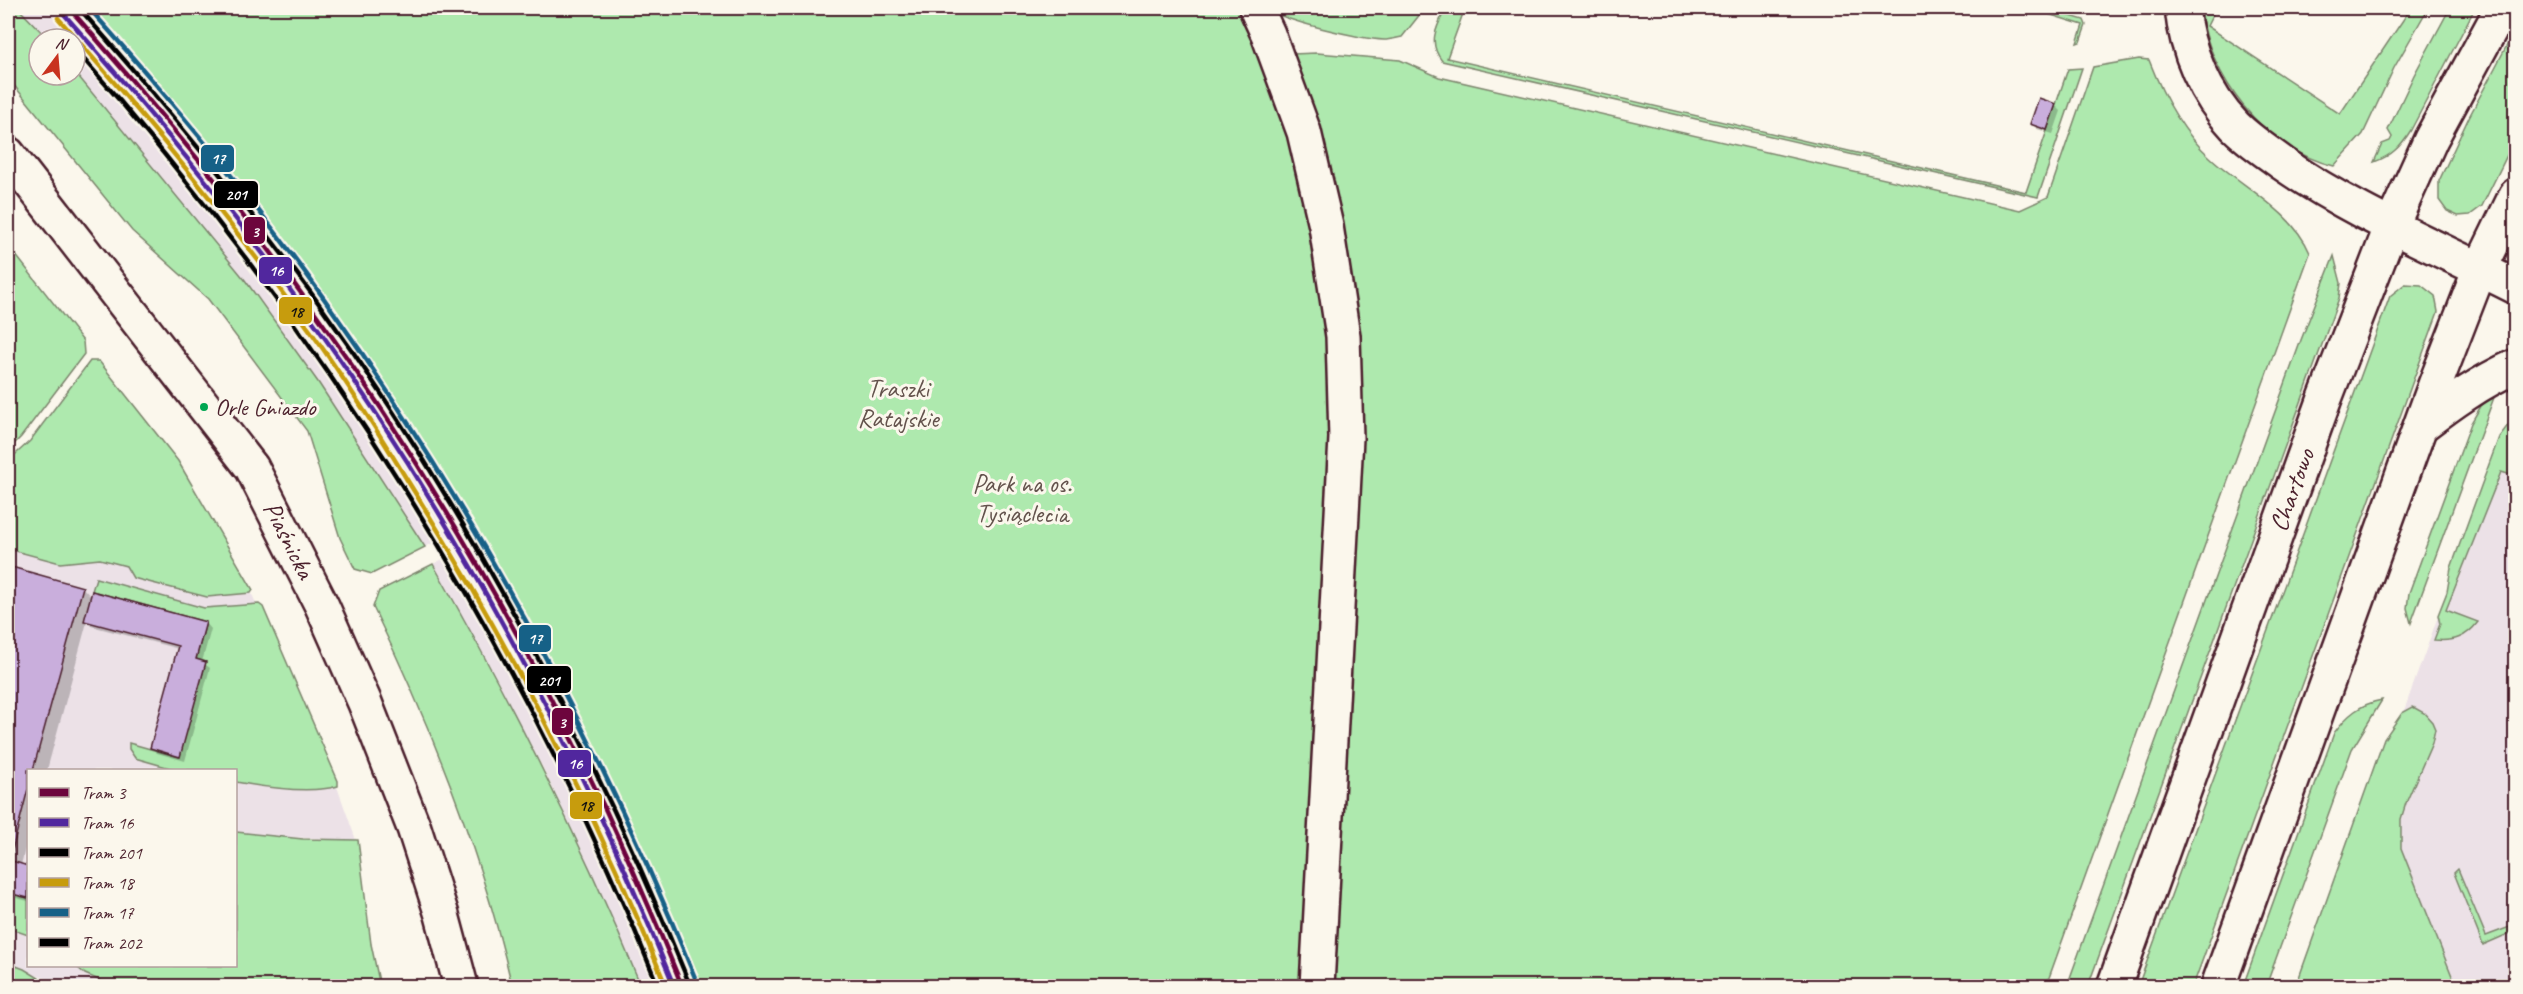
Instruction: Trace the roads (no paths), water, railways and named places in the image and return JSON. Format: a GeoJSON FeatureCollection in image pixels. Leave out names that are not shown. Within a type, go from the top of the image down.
{"type":"FeatureCollection","features":[{"type":"Feature","properties":{"kind":"street"},"geometry":{"type":"LineString","coordinates":[[1256,8],[1268,34],[1304,132],[1326,226],[1343,336],[1346,438],[1317,987]]}},
{"type":"Feature","properties":{"kind":"street"},"geometry":{"type":"LineString","coordinates":[[2182,8],[2184,30],[2195,62],[2214,98],[2235,126],[2260,147],[2314,185],[2516,287]]}},
{"type":"Feature","properties":{"kind":"street","name":"Chartowo"},"geometry":{"type":"LineString","coordinates":[[2114,987],[2324,401],[2391,225],[2431,139],[2502,8]]}},
{"type":"Feature","properties":{"kind":"street","name":"Piaśnicka"},"geometry":{"type":"LineString","coordinates":[[8,154],[252,468],[322,606],[366,703],[414,828],[442,915],[461,987]]}},
{"type":"Feature","properties":{"kind":"street"},"geometry":{"type":"LineString","coordinates":[[2218,987],[2480,269],[2516,195]]}},
{"type":"Feature","properties":{"kind":"street"},"geometry":{"type":"LineString","coordinates":[[2421,426],[2457,398],[2488,379],[2516,366]]}},
{"type":"Feature","properties":{"kind":"tram line","name":"3"},"geometry":{"type":"LineString","coordinates":[[69,8],[163,117],[254,230],[366,386],[419,468],[517,635],[562,721],[605,808],[682,986]]}},
{"type":"Feature","properties":{"kind":"tram line","name":"201"},"geometry":{"type":"LineString","coordinates":[[79,8],[141,79],[289,263],[372,380],[425,462],[475,545],[569,718],[652,894],[689,983]]}},
{"type":"Feature","properties":{"kind":"tram line","name":"17"},"geometry":{"type":"LineString","coordinates":[[89,8],[241,187],[325,300],[433,462],[483,545],[576,715],[658,891],[696,980]]}},
{"type":"Feature","properties":{"kind":"tram line","name":"16"},"geometry":{"type":"LineString","coordinates":[[63,13],[188,159],[248,234],[305,310],[413,470],[463,553],[555,723],[637,898],[674,986]]}},
{"type":"Feature","properties":{"kind":"tram line","name":"18"},"geometry":{"type":"LineString","coordinates":[[58,18],[151,126],[241,238],[313,334],[383,440],[446,543],[516,666],[580,792],[666,986]]}},
{"type":"Feature","properties":{"kind":"tram line","name":"202"},"geometry":{"type":"LineString","coordinates":[[87,63],[165,155],[250,264],[331,377],[407,493],[477,612],[543,734],[603,858],[658,986]]}},
{"type":"Feature","properties":{"kind":"place","name":"Orle Gniazdo"},"geometry":{"type":"Point","coordinates":[204,407]}},
{"type":"Feature","properties":{"kind":"park label","name":"Traszki Ratajskie"},"geometry":{"type":"Point","coordinates":[898,403]}},
{"type":"Feature","properties":{"kind":"park label","name":"Park na os. Tysiąclecia"},"geometry":{"type":"Point","coordinates":[1022,498]}}]}
